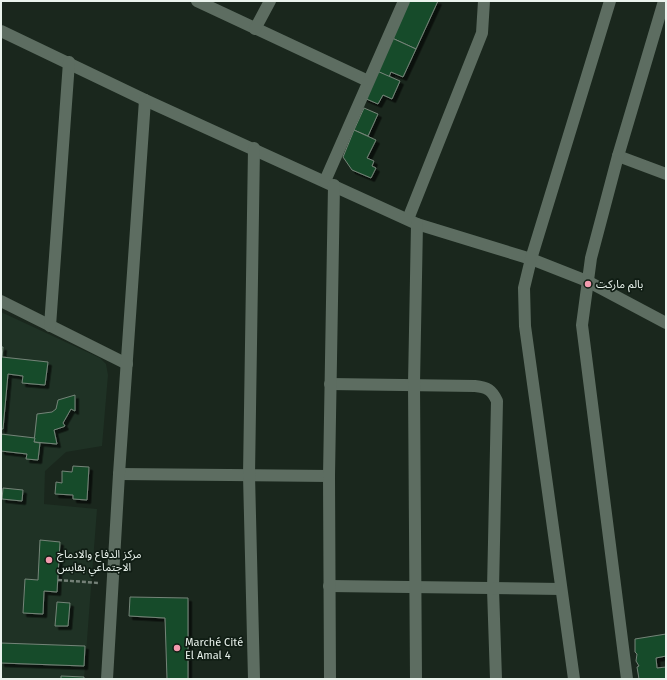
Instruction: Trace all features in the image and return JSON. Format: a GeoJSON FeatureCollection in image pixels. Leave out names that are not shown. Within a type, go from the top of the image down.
{"type":"FeatureCollection","features":[{"type":"Feature","properties":{"kind":"street"},"geometry":{"type":"LineString","coordinates":[[197,1],[368,81]]}},
{"type":"Feature","properties":{"kind":"street"},"geometry":{"type":"LineString","coordinates":[[255,29],[270,1]]}},
{"type":"Feature","properties":{"kind":"street"},"geometry":{"type":"LineString","coordinates":[[330,679],[329,183],[368,81],[404,1]]}},
{"type":"Feature","properties":{"kind":"street"},"geometry":{"type":"LineString","coordinates":[[416,679],[412,221],[482,33],[484,1]]}},
{"type":"Feature","properties":{"kind":"street"},"geometry":{"type":"LineString","coordinates":[[574,679],[525,326],[524,288],[531,259],[610,1]]}},
{"type":"Feature","properties":{"kind":"street"},"geometry":{"type":"LineString","coordinates":[[627,679],[582,325],[591,258],[618,156],[664,1]]}},
{"type":"Feature","properties":{"kind":"street"},"geometry":{"type":"LineString","coordinates":[[1,31],[69,62],[145,100],[254,148],[412,221],[531,259],[587,281],[666,323]]}},
{"type":"Feature","properties":{"kind":"street"},"geometry":{"type":"LineString","coordinates":[[50,326],[69,62]]}},
{"type":"Feature","properties":{"kind":"street"},"geometry":{"type":"LineString","coordinates":[[107,679],[119,474],[145,100]]}},
{"type":"Feature","properties":{"kind":"street"},"geometry":{"type":"LineString","coordinates":[[254,148],[249,476],[254,679]]}},
{"type":"Feature","properties":{"kind":"street"},"geometry":{"type":"LineString","coordinates":[[618,156],[666,174]]}},
{"type":"Feature","properties":{"kind":"street"},"geometry":{"type":"LineString","coordinates":[[1,301],[127,364]]}},
{"type":"Feature","properties":{"kind":"street"},"geometry":{"type":"LineString","coordinates":[[330,384],[414,384],[486,387],[493,393],[497,401],[493,589],[496,679]]}},
{"type":"Feature","properties":{"kind":"street"},"geometry":{"type":"LineString","coordinates":[[119,474],[329,476]]}},
{"type":"Feature","properties":{"kind":"street"},"geometry":{"type":"LineString","coordinates":[[329,586],[561,589]]}},
{"type":"Feature","properties":{"kind":"path"},"geometry":{"type":"LineString","coordinates":[[58,580],[112,584]]}},
{"type":"Feature","properties":{"kind":"shaded area"},"geometry":{"type":"Polygon","coordinates":[[[1,312],[100,358],[106,364],[108,375],[102,446],[66,452],[45,471],[44,504],[97,509],[84,679],[1,679],[1,312]]]}},
{"type":"Feature","properties":{"kind":"building"},"geometry":{"type":"Polygon","coordinates":[[[409,1],[438,1],[416,49],[392,38],[409,1]]]}},
{"type":"Feature","properties":{"kind":"building"},"geometry":{"type":"Polygon","coordinates":[[[392,38],[416,49],[403,77],[391,72],[389,77],[377,71],[392,38]]]}},
{"type":"Feature","properties":{"kind":"building"},"geometry":{"type":"Polygon","coordinates":[[[377,71],[400,81],[392,99],[383,95],[378,104],[364,98],[377,71]]]}},
{"type":"Feature","properties":{"kind":"building"},"geometry":{"type":"Polygon","coordinates":[[[364,108],[378,114],[368,136],[354,130],[364,108]]]}},
{"type":"Feature","properties":{"kind":"building"},"geometry":{"type":"Polygon","coordinates":[[[354,130],[376,140],[367,158],[374,161],[372,166],[376,168],[371,178],[352,170],[343,157],[354,130]]]}},
{"type":"Feature","properties":{"kind":"building"},"geometry":{"type":"Polygon","coordinates":[[[1,347],[3,347],[2,357],[48,362],[45,385],[22,383],[23,376],[8,374],[3,429],[1,429],[1,347]]]}},
{"type":"Feature","properties":{"kind":"building"},"geometry":{"type":"Polygon","coordinates":[[[75,395],[75,411],[71,409],[63,423],[65,426],[54,430],[57,444],[34,442],[37,414],[52,412],[56,409],[58,400],[75,395]]]}},
{"type":"Feature","properties":{"kind":"building"},"geometry":{"type":"Polygon","coordinates":[[[1,434],[35,438],[34,442],[40,443],[38,460],[26,459],[27,454],[1,451],[1,434]]]}},
{"type":"Feature","properties":{"kind":"building"},"geometry":{"type":"Polygon","coordinates":[[[73,466],[89,467],[87,500],[73,499],[73,495],[55,494],[56,482],[62,483],[62,471],[72,472],[73,466]]]}},
{"type":"Feature","properties":{"kind":"building"},"geometry":{"type":"Polygon","coordinates":[[[3,488],[23,490],[22,501],[2,499],[3,488]]]}},
{"type":"Feature","properties":{"kind":"building","name":"مركز الدفاع والادماج الاجتماعي بقابس"},"geometry":{"type":"Polygon","coordinates":[[[40,540],[60,542],[57,592],[44,591],[43,614],[23,613],[25,579],[38,580],[40,540]]]}},
{"type":"Feature","properties":{"kind":"building","name":"Marché Cité El Amal 4"},"geometry":{"type":"Polygon","coordinates":[[[130,597],[188,598],[188,679],[167,679],[165,618],[129,616],[130,597]]]}},
{"type":"Feature","properties":{"kind":"building","name":"مركز الدفاع والادماج الاجتماعي بقابس"},"geometry":{"type":"Polygon","coordinates":[[[57,602],[70,603],[68,626],[55,626],[57,602]]]}},
{"type":"Feature","properties":{"kind":"building"},"geometry":{"type":"Polygon","coordinates":[[[666,634],[666,656],[656,658],[657,668],[666,667],[666,679],[639,679],[637,667],[639,666],[636,661],[637,654],[635,652],[635,639],[666,634]]]}},
{"type":"Feature","properties":{"kind":"building"},"geometry":{"type":"Polygon","coordinates":[[[1,643],[85,646],[84,666],[1,663],[1,643]]]}},
{"type":"Feature","properties":{"kind":"building"},"geometry":{"type":"Polygon","coordinates":[[[61,676],[84,677],[84,679],[61,679],[61,676]]]}},
{"type":"Feature","properties":{"kind":"place","name":"بالم ماركت"},"geometry":{"type":"Point","coordinates":[588,284]}},
{"type":"Feature","properties":{"kind":"place","name":"مركز الدفاع والادماج الاجتماعي بقابس"},"geometry":{"type":"Point","coordinates":[49,560]}},
{"type":"Feature","properties":{"kind":"place","name":"Marché Cité El Amal 4"},"geometry":{"type":"Point","coordinates":[177,648]}}]}
